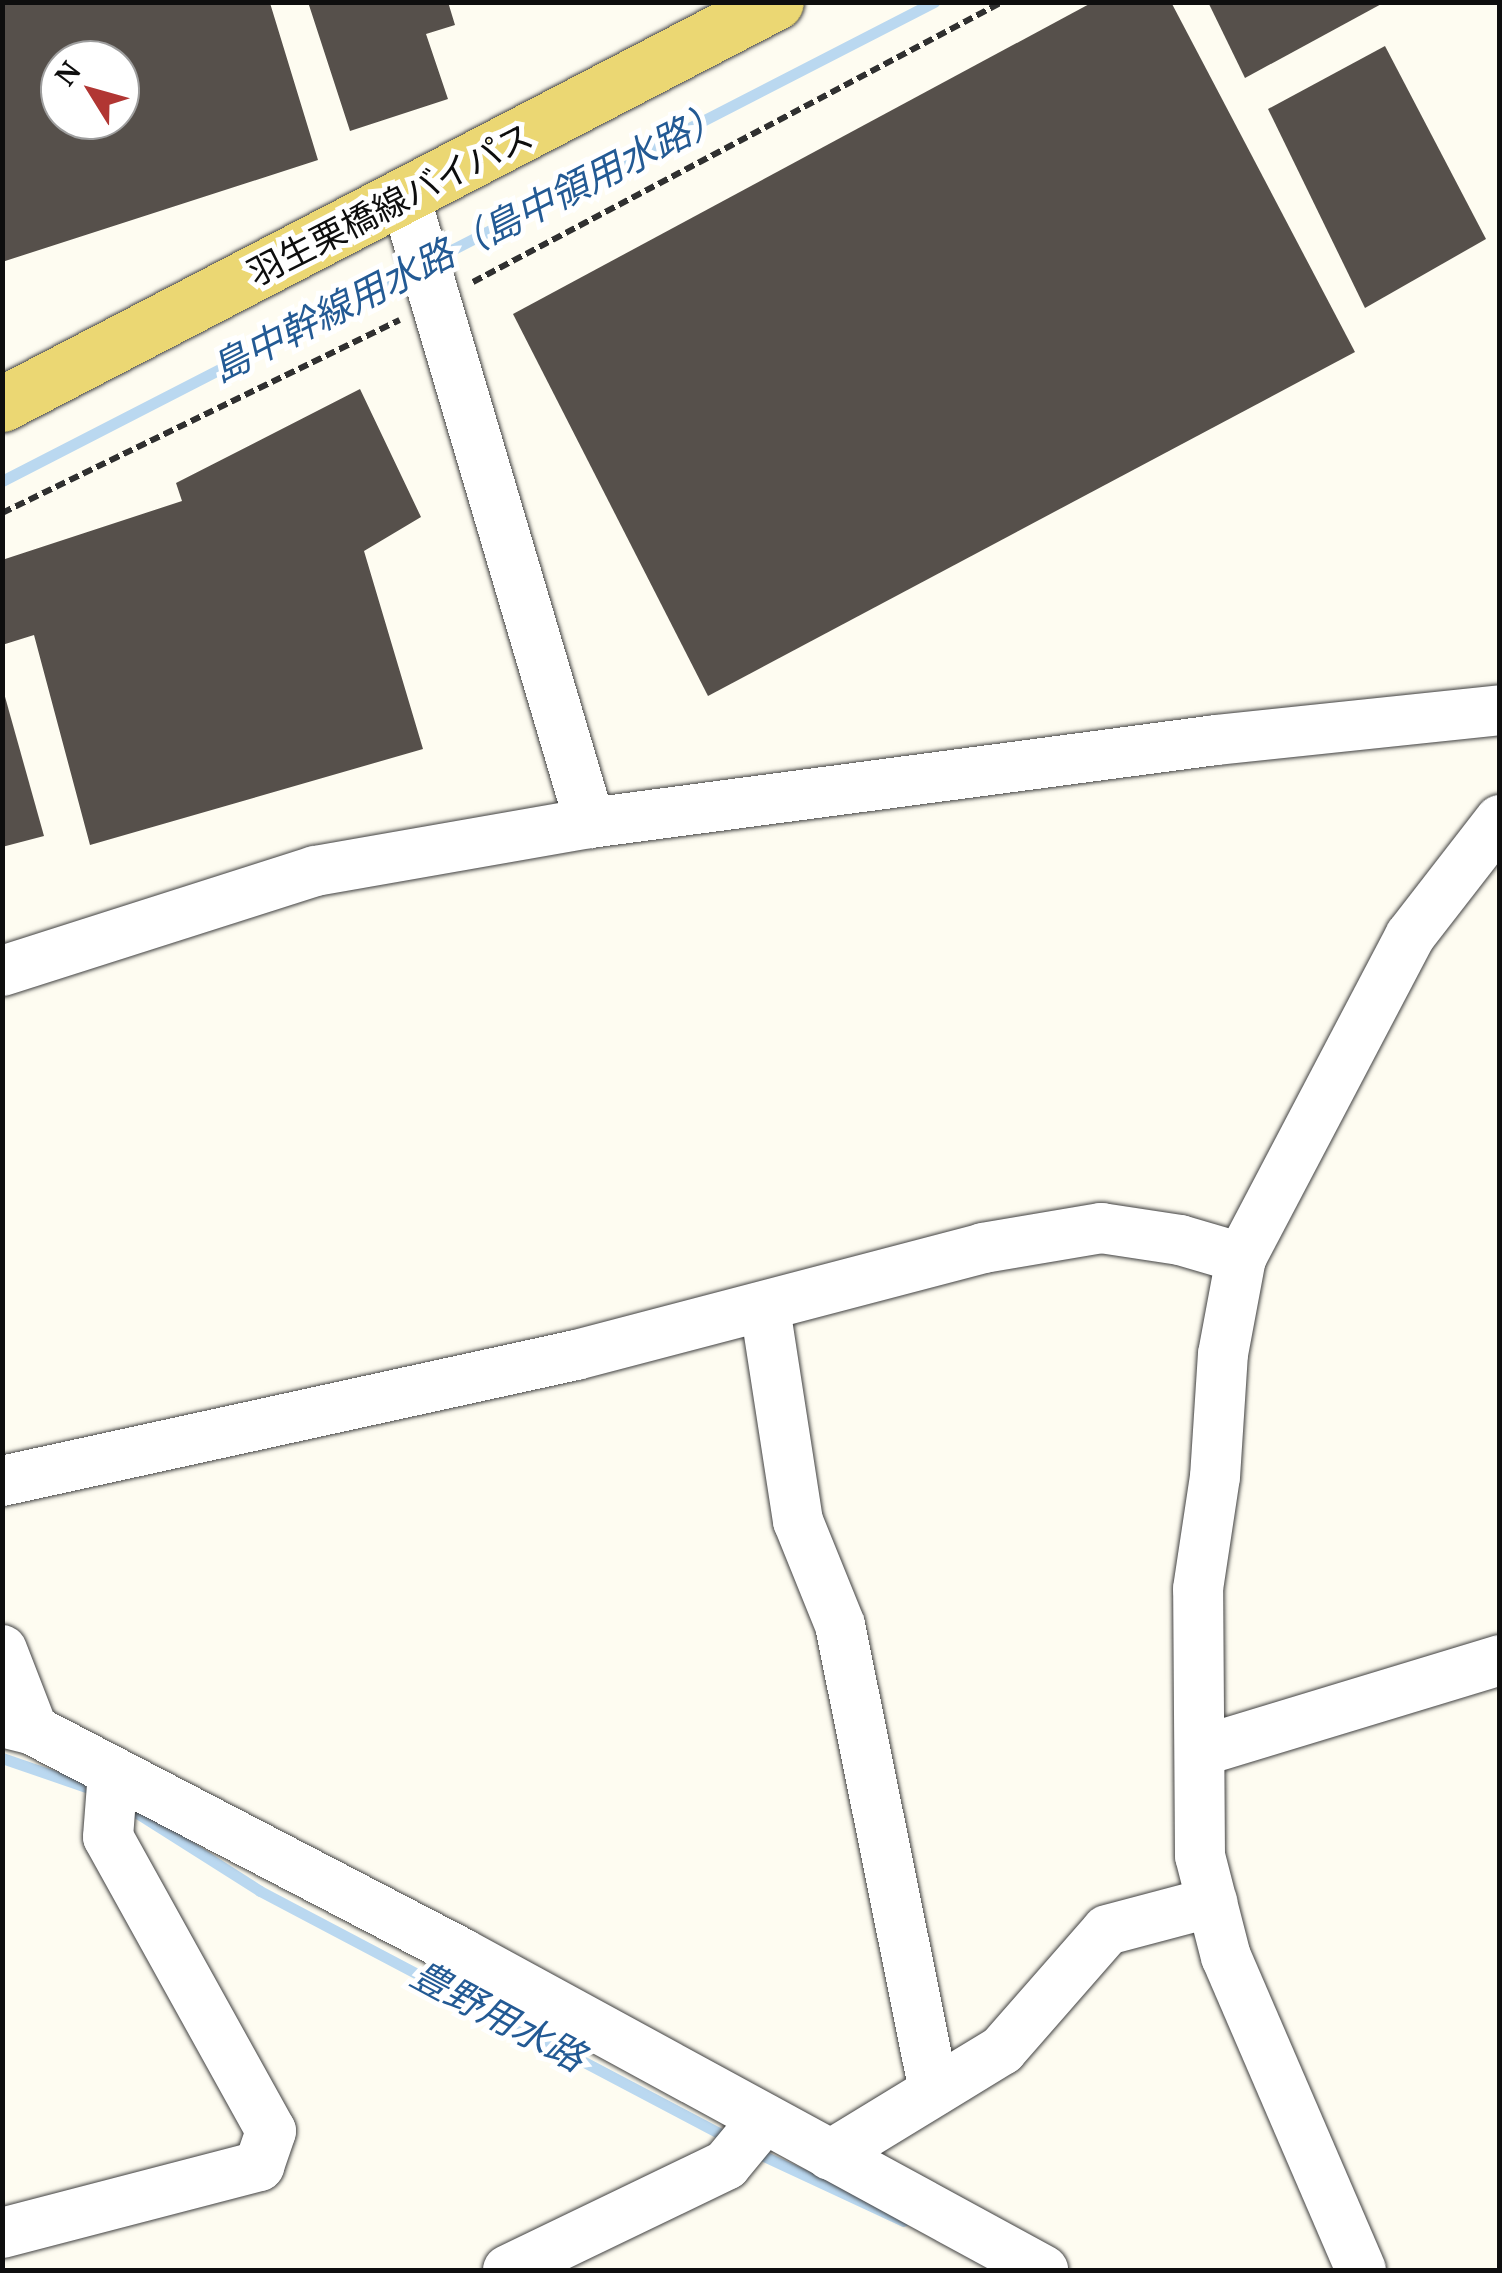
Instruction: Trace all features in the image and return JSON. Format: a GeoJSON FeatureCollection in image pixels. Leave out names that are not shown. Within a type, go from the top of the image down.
{"type":"FeatureCollection","features":[{"type":"Feature","properties":{"kind":"main road","name":"羽生栗橋線バイパス"},"geometry":{"type":"LineString","coordinates":[[2,404],[776,2]]}},
{"type":"Feature","properties":{"kind":"street"},"geometry":{"type":"LineString","coordinates":[[405,197],[590,824]]}},
{"type":"Feature","properties":{"kind":"street"},"geometry":{"type":"LineString","coordinates":[[2,971],[315,870],[590,824],[1216,740],[1500,710]]}},
{"type":"Feature","properties":{"kind":"street"},"geometry":{"type":"LineString","coordinates":[[1361,2270],[1226,1957],[1200,1856],[1198,1589],[1215,1478],[1223,1354],[1241,1258],[1410,936],[1500,820]]}},
{"type":"Feature","properties":{"kind":"street"},"geometry":{"type":"LineString","coordinates":[[2,1481],[766,1308],[983,1248],[1101,1228],[1180,1240],[1241,1258]]}},
{"type":"Feature","properties":{"kind":"street"},"geometry":{"type":"LineString","coordinates":[[766,1308],[798,1522],[840,1624],[934,2091]]}},
{"type":"Feature","properties":{"kind":"street"},"geometry":{"type":"LineString","coordinates":[[2,1650],[18,1726],[113,1772],[1043,2270]]}},
{"type":"Feature","properties":{"kind":"street"},"geometry":{"type":"LineString","coordinates":[[1201,1751],[1500,1660]]}},
{"type":"Feature","properties":{"kind":"street"},"geometry":{"type":"LineString","coordinates":[[2,2232],[260,2166],[271,2132],[108,1836],[113,1772]]}},
{"type":"Feature","properties":{"kind":"street"},"geometry":{"type":"LineString","coordinates":[[830,2154],[1002,2050],[1106,1930],[1212,1902]]}},
{"type":"Feature","properties":{"kind":"street"},"geometry":{"type":"LineString","coordinates":[[508,2270],[726,2164],[761,2122]]}},
{"type":"Feature","properties":{"kind":"street"},"geometry":{"type":"LineString","coordinates":[[953,2222],[960,2270]]}},
{"type":"Feature","properties":{"kind":"path"},"geometry":{"type":"LineString","coordinates":[[2,513],[436,302],[1002,2]]}},
{"type":"Feature","properties":{"kind":"building"},"geometry":{"type":"Polygon","coordinates":[[[308,2],[448,2],[455,25],[426,34],[448,99],[350,131],[308,2]]]}},
{"type":"Feature","properties":{"kind":"building"},"geometry":{"type":"Polygon","coordinates":[[[1093,2],[1171,2],[1355,352],[708,696],[513,314],[1093,2]]]}},
{"type":"Feature","properties":{"kind":"building"},"geometry":{"type":"Polygon","coordinates":[[[1208,2],[1385,2],[1245,78],[1208,2]]]}},
{"type":"Feature","properties":{"kind":"building"},"geometry":{"type":"Polygon","coordinates":[[[2,3],[270,3],[318,160],[2,262],[2,3]]]}},
{"type":"Feature","properties":{"kind":"building"},"geometry":{"type":"Polygon","coordinates":[[[1385,46],[1486,239],[1365,308],[1268,109],[1385,46]]]}},
{"type":"Feature","properties":{"kind":"building"},"geometry":{"type":"Polygon","coordinates":[[[360,389],[421,517],[364,551],[423,749],[90,845],[34,635],[2,645],[2,560],[182,501],[176,483],[360,389]]]}},
{"type":"Feature","properties":{"kind":"building"},"geometry":{"type":"Polygon","coordinates":[[[2,686],[44,836],[2,847],[2,686]]]}},
{"type":"Feature","properties":{"kind":"waterway","name":"島中幹線用水路（島中領用水路）"},"geometry":{"type":"LineString","coordinates":[[438,257],[934,2]]}},
{"type":"Feature","properties":{"kind":"waterway","name":"島中幹線用水路（島中領用水路）"},"geometry":{"type":"LineString","coordinates":[[2,481],[412,270]]}},
{"type":"Feature","properties":{"kind":"waterway","name":"豊野用水路"},"geometry":{"type":"LineString","coordinates":[[2,1758],[98,1791]]}},
{"type":"Feature","properties":{"kind":"waterway","name":"豊野用水路"},"geometry":{"type":"LineString","coordinates":[[123,1804],[260,1891],[732,2140]]}},
{"type":"Feature","properties":{"kind":"waterway","name":"豊野用水路"},"geometry":{"type":"LineString","coordinates":[[753,2151],[904,2221]]}}]}
